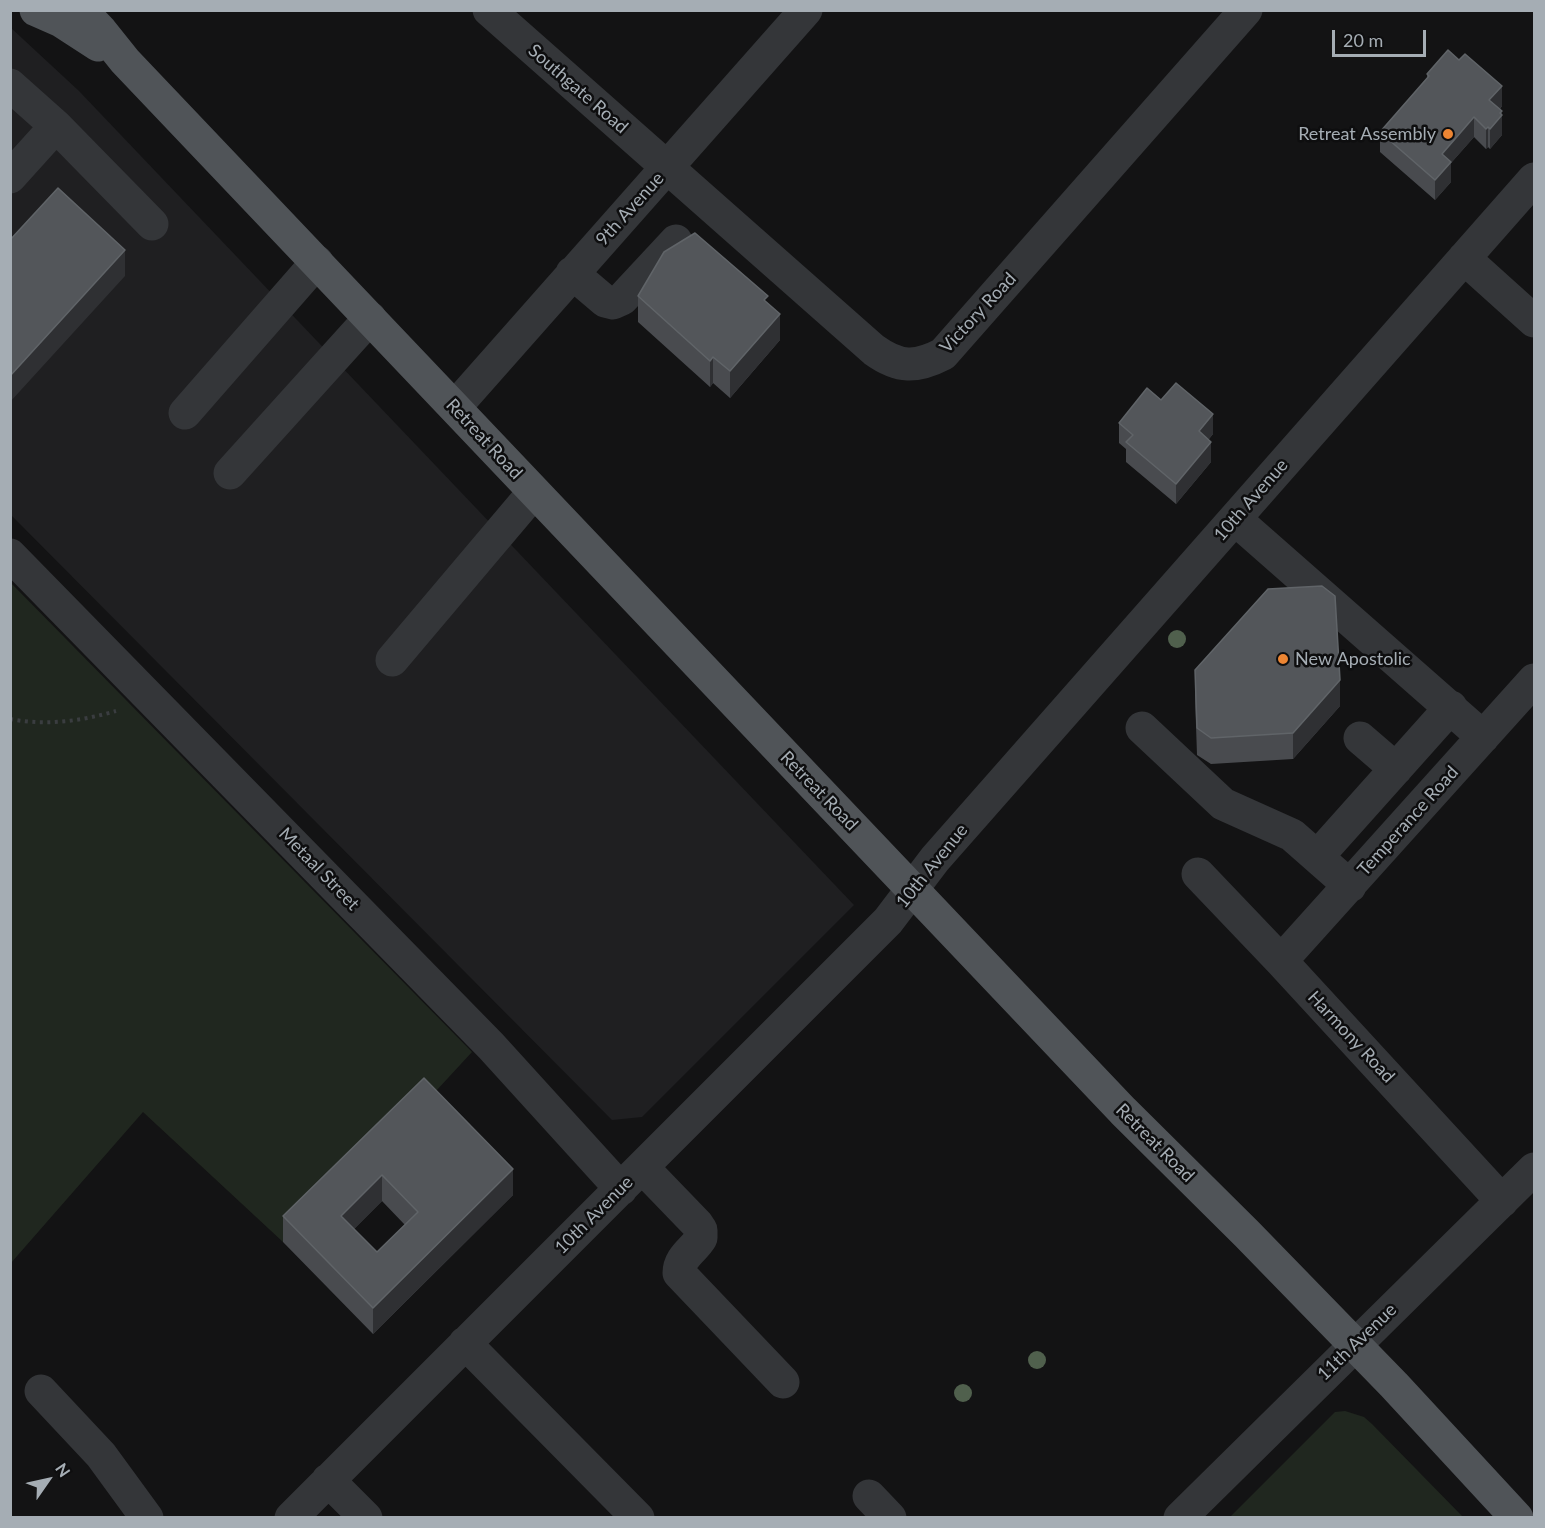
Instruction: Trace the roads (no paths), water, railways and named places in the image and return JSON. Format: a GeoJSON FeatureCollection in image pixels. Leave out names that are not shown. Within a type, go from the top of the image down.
{"type":"FeatureCollection","features":[{"type":"Feature","properties":{"kind":"main road","name":"Retreat Road"},"geometry":{"type":"LineString","coordinates":[[36,10],[61,21],[125,61]]}},
{"type":"Feature","properties":{"kind":"main road","name":"Retreat Road"},"geometry":{"type":"LineString","coordinates":[[81,10],[125,61],[1123,1112],[1355,1345],[1517,1518]]}},
{"type":"Feature","properties":{"kind":"street","name":"Southgate Road"},"geometry":{"type":"LineString","coordinates":[[489,10],[667,168]]}},
{"type":"Feature","properties":{"kind":"street","name":"9th Avenue"},"geometry":{"type":"LineString","coordinates":[[454,407],[806,10]]}},
{"type":"Feature","properties":{"kind":"street","name":"Victory Road"},"geometry":{"type":"LineString","coordinates":[[667,168],[880,354],[899,364],[913,365],[928,362],[943,354],[953,343],[1246,10]]}},
{"type":"Feature","properties":{"kind":"street"},"geometry":{"type":"LineString","coordinates":[[10,85],[56,126],[152,224]]}},
{"type":"Feature","properties":{"kind":"street"},"geometry":{"type":"LineString","coordinates":[[10,177],[56,126]]}},
{"type":"Feature","properties":{"kind":"street","name":"10th Avenue"},"geometry":{"type":"LineString","coordinates":[[291,1518],[888,921],[943,850],[1534,178]]}},
{"type":"Feature","properties":{"kind":"street"},"geometry":{"type":"LineString","coordinates":[[572,273],[605,301],[613,303],[622,299],[676,241]]}},
{"type":"Feature","properties":{"kind":"street"},"geometry":{"type":"LineString","coordinates":[[1464,258],[1534,321]]}},
{"type":"Feature","properties":{"kind":"street"},"geometry":{"type":"LineString","coordinates":[[185,413],[318,262]]}},
{"type":"Feature","properties":{"kind":"street"},"geometry":{"type":"LineString","coordinates":[[230,473],[370,318]]}},
{"type":"Feature","properties":{"kind":"street"},"geometry":{"type":"LineString","coordinates":[[392,660],[534,492]]}},
{"type":"Feature","properties":{"kind":"street"},"geometry":{"type":"LineString","coordinates":[[1235,519],[1483,737]]}},
{"type":"Feature","properties":{"kind":"street","name":"Metaal Street"},"geometry":{"type":"LineString","coordinates":[[10,555],[483,1037],[632,1178],[697,1224],[701,1230],[701,1238],[679,1265],[679,1273],[783,1382]]}},
{"type":"Feature","properties":{"kind":"street","name":"Temperance Road"},"geometry":{"type":"LineString","coordinates":[[1281,961],[1534,680]]}},
{"type":"Feature","properties":{"kind":"street"},"geometry":{"type":"LineString","coordinates":[[1317,857],[1451,708]]}},
{"type":"Feature","properties":{"kind":"street"},"geometry":{"type":"LineString","coordinates":[[1142,728],[1223,804],[1286,831],[1350,886]]}},
{"type":"Feature","properties":{"kind":"street"},"geometry":{"type":"LineString","coordinates":[[1360,738],[1408,821]]}},
{"type":"Feature","properties":{"kind":"street","name":"Harmony Road"},"geometry":{"type":"LineString","coordinates":[[1198,874],[1502,1201]]}},
{"type":"Feature","properties":{"kind":"street","name":"11th Avenue"},"geometry":{"type":"LineString","coordinates":[[1180,1518],[1534,1169]]}},
{"type":"Feature","properties":{"kind":"street"},"geometry":{"type":"LineString","coordinates":[[465,1343],[638,1518]]}},
{"type":"Feature","properties":{"kind":"street"},"geometry":{"type":"LineString","coordinates":[[41,1391],[101,1455],[147,1518]]}},
{"type":"Feature","properties":{"kind":"street"},"geometry":{"type":"LineString","coordinates":[[328,1480],[366,1518]]}},
{"type":"Feature","properties":{"kind":"place","name":"Retreat Assembly"},"geometry":{"type":"Point","coordinates":[1448,134]}},
{"type":"Feature","properties":{"kind":"place","name":"New Apostolic"},"geometry":{"type":"Point","coordinates":[1283,659]}}]}
